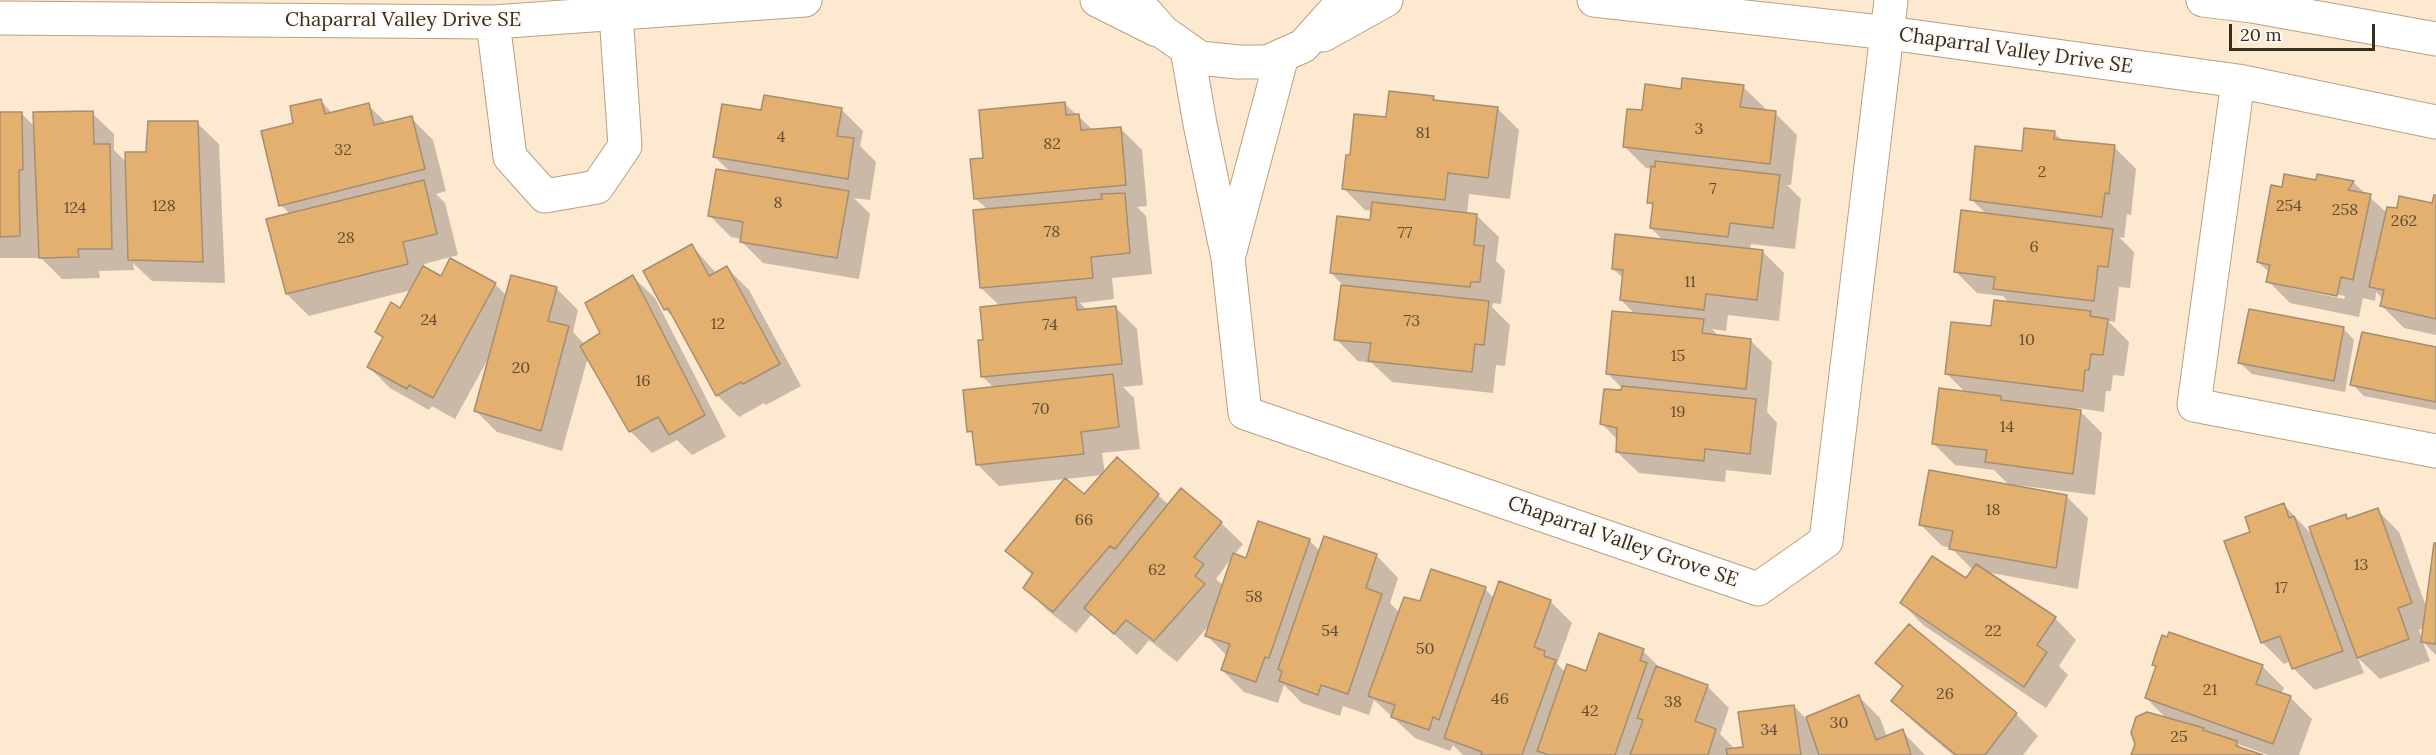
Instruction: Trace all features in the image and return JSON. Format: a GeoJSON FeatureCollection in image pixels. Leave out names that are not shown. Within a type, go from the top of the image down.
{"type":"FeatureCollection","features":[{"type":"Feature","properties":{"kind":"street","name":"Chaparral Valley Drive SE"},"geometry":{"type":"LineString","coordinates":[[0,18],[493,22],[805,0]]}},
{"type":"Feature","properties":{"kind":"street"},"geometry":{"type":"LineString","coordinates":[[1097,0],[1175,41],[1200,58],[1238,62],[1267,62],[1386,0]]}},
{"type":"Feature","properties":{"kind":"street"},"geometry":{"type":"LineString","coordinates":[[1138,0],[1141,7],[1175,41]]}},
{"type":"Feature","properties":{"kind":"street"},"geometry":{"type":"LineString","coordinates":[[1292,51],[1332,15],[1341,0]]}},
{"type":"Feature","properties":{"kind":"street","name":"Chaparral Valley Drive SE"},"geometry":{"type":"LineString","coordinates":[[1594,0],[1889,33],[2238,81],[2436,122]]}},
{"type":"Feature","properties":{"kind":"street","name":"Chaparral Valley Grove SE"},"geometry":{"type":"LineString","coordinates":[[1175,41],[1200,124],[1228,258],[1245,412],[1758,589],[1826,541],[1892,0]]}},
{"type":"Feature","properties":{"kind":"street"},"geometry":{"type":"LineString","coordinates":[[2203,0],[2252,6],[2436,39]]}},
{"type":"Feature","properties":{"kind":"street"},"geometry":{"type":"LineString","coordinates":[[493,22],[510,157],[545,196],[597,187],[625,146],[616,14]]}},
{"type":"Feature","properties":{"kind":"street","name":"Chaparral Valley Grove SE"},"geometry":{"type":"LineString","coordinates":[[1228,258],[1292,51]]}},
{"type":"Feature","properties":{"kind":"street"},"geometry":{"type":"LineString","coordinates":[[2238,81],[2194,405],[2436,452]]}},
{"type":"Feature","properties":{"kind":"building"},"geometry":{"type":"Polygon","coordinates":[[[1682,78],[1744,85],[1740,107],[1776,111],[1770,164],[1623,147],[1627,109],[1642,110],[1645,84],[1681,89],[1682,78]]]}},
{"type":"Feature","properties":{"kind":"building"},"geometry":{"type":"Polygon","coordinates":[[[1389,91],[1434,96],[1433,100],[1498,107],[1488,178],[1448,173],[1445,200],[1342,189],[1346,155],[1350,155],[1354,114],[1386,117],[1389,91]]]}},
{"type":"Feature","properties":{"kind":"building"},"geometry":{"type":"Polygon","coordinates":[[[764,95],[842,108],[837,136],[854,138],[848,179],[713,157],[722,104],[761,110],[764,95]]]}},
{"type":"Feature","properties":{"kind":"building"},"geometry":{"type":"Polygon","coordinates":[[[321,99],[325,114],[369,103],[374,125],[412,116],[425,169],[279,206],[261,131],[293,123],[290,106],[321,99]]]}},
{"type":"Feature","properties":{"kind":"building"},"geometry":{"type":"Polygon","coordinates":[[[1065,102],[1066,115],[1079,114],[1081,130],[1121,127],[1126,185],[974,199],[970,159],[983,158],[979,110],[1065,102]]]}},
{"type":"Feature","properties":{"kind":"building"},"geometry":{"type":"Polygon","coordinates":[[[93,111],[94,144],[110,144],[112,249],[78,249],[79,257],[39,258],[33,112],[93,111]]]}},
{"type":"Feature","properties":{"kind":"building"},"geometry":{"type":"Polygon","coordinates":[[[0,112],[22,112],[23,170],[19,170],[20,236],[0,237],[0,112]]]}},
{"type":"Feature","properties":{"kind":"building"},"geometry":{"type":"Polygon","coordinates":[[[148,121],[198,121],[203,262],[128,260],[125,152],[146,152],[148,121]]]}},
{"type":"Feature","properties":{"kind":"building"},"geometry":{"type":"Polygon","coordinates":[[[2024,128],[2055,131],[2054,139],[2115,145],[2109,194],[2105,193],[2102,217],[1970,200],[1975,146],[2022,151],[2024,128]]]}},
{"type":"Feature","properties":{"kind":"building"},"geometry":{"type":"Polygon","coordinates":[[[1655,161],[1780,175],[1773,228],[1730,223],[1728,237],[1650,228],[1653,203],[1647,203],[1651,166],[1655,167],[1655,161]]]}},
{"type":"Feature","properties":{"kind":"building"},"geometry":{"type":"Polygon","coordinates":[[[716,169],[849,191],[837,258],[740,242],[743,222],[708,216],[716,169]]]}},
{"type":"Feature","properties":{"kind":"building"},"geometry":{"type":"Polygon","coordinates":[[[2284,174],[2316,180],[2317,174],[2354,181],[2348,190],[2371,194],[2353,280],[2341,277],[2337,296],[2266,282],[2270,265],[2257,262],[2271,185],[2282,187],[2284,174]]]}},
{"type":"Feature","properties":{"kind":"building"},"geometry":{"type":"Polygon","coordinates":[[[424,180],[437,234],[403,242],[408,264],[286,294],[266,219],[424,180]]]}},
{"type":"Feature","properties":{"kind":"building"},"geometry":{"type":"Polygon","coordinates":[[[1125,193],[1130,253],[1091,257],[1093,278],[980,288],[973,210],[1102,199],[1101,194],[1125,193]]]}},
{"type":"Feature","properties":{"kind":"building"},"geometry":{"type":"Polygon","coordinates":[[[2436,195],[2436,319],[2380,306],[2384,290],[2369,287],[2387,207],[2397,208],[2399,196],[2432,203],[2436,195]]]}},
{"type":"Feature","properties":{"kind":"building"},"geometry":{"type":"Polygon","coordinates":[[[1372,202],[1477,214],[1474,245],[1484,246],[1480,282],[1471,282],[1470,287],[1330,273],[1337,216],[1370,220],[1372,202]]]}},
{"type":"Feature","properties":{"kind":"building"},"geometry":{"type":"Polygon","coordinates":[[[1961,210],[2113,229],[2108,267],[2098,266],[2094,301],[1993,289],[1995,277],[1954,272],[1961,210]]]}},
{"type":"Feature","properties":{"kind":"building"},"geometry":{"type":"Polygon","coordinates":[[[1615,234],[1763,250],[1757,300],[1706,294],[1704,310],[1620,300],[1623,270],[1612,269],[1615,234]]]}},
{"type":"Feature","properties":{"kind":"building"},"geometry":{"type":"Polygon","coordinates":[[[692,244],[709,276],[727,266],[780,364],[716,396],[668,308],[664,310],[643,271],[692,244]]]}},
{"type":"Feature","properties":{"kind":"building"},"geometry":{"type":"Polygon","coordinates":[[[450,258],[496,283],[433,398],[409,385],[407,389],[367,367],[383,337],[375,332],[391,302],[400,308],[423,266],[441,276],[450,258]]]}},
{"type":"Feature","properties":{"kind":"building"},"geometry":{"type":"Polygon","coordinates":[[[511,275],[557,287],[548,321],[569,326],[541,431],[474,411],[511,275]]]}},
{"type":"Feature","properties":{"kind":"building"},"geometry":{"type":"Polygon","coordinates":[[[633,275],[705,415],[669,435],[658,417],[629,432],[580,346],[600,333],[585,303],[633,275]]]}},
{"type":"Feature","properties":{"kind":"building"},"geometry":{"type":"Polygon","coordinates":[[[1341,285],[1489,301],[1484,345],[1475,344],[1472,372],[1368,361],[1371,343],[1334,340],[1341,285]]]}},
{"type":"Feature","properties":{"kind":"building"},"geometry":{"type":"Polygon","coordinates":[[[1076,297],[1077,310],[1116,306],[1122,364],[981,377],[978,340],[983,340],[980,307],[1076,297]]]}},
{"type":"Feature","properties":{"kind":"building"},"geometry":{"type":"Polygon","coordinates":[[[1994,300],[2091,311],[2090,316],[2108,319],[2103,355],[2091,354],[2089,370],[2085,370],[2083,391],[1945,374],[1951,322],[1991,326],[1994,300]]]}},
{"type":"Feature","properties":{"kind":"building"},"geometry":{"type":"Polygon","coordinates":[[[2249,309],[2344,327],[2334,381],[2238,363],[2249,309]]]}},
{"type":"Feature","properties":{"kind":"building"},"geometry":{"type":"Polygon","coordinates":[[[1612,311],[1704,319],[1702,333],[1751,339],[1746,389],[1606,374],[1612,311]]]}},
{"type":"Feature","properties":{"kind":"building"},"geometry":{"type":"Polygon","coordinates":[[[2362,332],[2436,347],[2436,402],[2350,385],[2362,332]]]}},
{"type":"Feature","properties":{"kind":"building"},"geometry":{"type":"Polygon","coordinates":[[[1113,374],[1119,427],[1081,432],[1084,454],[976,465],[972,431],[967,432],[963,390],[1113,374]]]}},
{"type":"Feature","properties":{"kind":"building"},"geometry":{"type":"Polygon","coordinates":[[[1622,386],[1756,399],[1750,454],[1705,449],[1704,461],[1616,452],[1617,428],[1600,424],[1604,389],[1621,390],[1622,386]]]}},
{"type":"Feature","properties":{"kind":"building"},"geometry":{"type":"Polygon","coordinates":[[[1939,388],[2001,396],[2001,400],[2081,410],[2073,474],[1985,462],[1987,450],[1932,444],[1939,388]]]}},
{"type":"Feature","properties":{"kind":"building"},"geometry":{"type":"Polygon","coordinates":[[[1117,457],[1159,494],[1115,549],[1110,546],[1053,612],[1023,588],[1033,573],[1005,551],[1065,478],[1084,494],[1117,457]]]}},
{"type":"Feature","properties":{"kind":"building"},"geometry":{"type":"Polygon","coordinates":[[[1929,470],[2067,495],[2056,568],[1949,549],[1953,531],[1919,525],[1929,470]]]}},
{"type":"Feature","properties":{"kind":"building"},"geometry":{"type":"Polygon","coordinates":[[[1181,488],[1222,522],[1194,557],[1204,564],[1195,576],[1205,584],[1154,641],[1126,620],[1114,634],[1084,608],[1181,488]]]}},
{"type":"Feature","properties":{"kind":"building"},"geometry":{"type":"Polygon","coordinates":[[[2284,503],[2289,518],[2294,516],[2343,651],[2292,669],[2280,636],[2261,643],[2224,541],[2250,532],[2245,517],[2284,503]]]}},
{"type":"Feature","properties":{"kind":"building"},"geometry":{"type":"Polygon","coordinates":[[[2378,508],[2412,603],[2398,608],[2409,639],[2357,658],[2309,527],[2346,514],[2347,519],[2378,508]]]}},
{"type":"Feature","properties":{"kind":"building"},"geometry":{"type":"Polygon","coordinates":[[[1258,521],[1310,539],[1269,658],[1265,657],[1256,682],[1221,670],[1230,644],[1205,636],[1233,553],[1246,558],[1258,521]]]}},
{"type":"Feature","properties":{"kind":"building"},"geometry":{"type":"Polygon","coordinates":[[[1324,536],[1377,554],[1366,588],[1382,594],[1348,694],[1321,685],[1318,695],[1279,681],[1282,671],[1278,669],[1324,536]]]}},
{"type":"Feature","properties":{"kind":"building"},"geometry":{"type":"Polygon","coordinates":[[[2434,543],[2436,543],[2436,644],[2421,642],[2434,543]]]}},
{"type":"Feature","properties":{"kind":"building"},"geometry":{"type":"Polygon","coordinates":[[[1932,556],[1966,578],[1976,564],[2056,617],[2037,645],[2047,652],[2024,687],[1900,603],[1932,556]]]}},
{"type":"Feature","properties":{"kind":"building"},"geometry":{"type":"Polygon","coordinates":[[[1431,569],[1486,587],[1439,720],[1433,717],[1429,730],[1391,717],[1395,705],[1368,696],[1404,597],[1420,601],[1431,569]]]}},
{"type":"Feature","properties":{"kind":"building"},"geometry":{"type":"Polygon","coordinates":[[[1499,581],[1551,600],[1534,647],[1545,651],[1544,656],[1556,660],[1522,755],[1481,755],[1482,752],[1444,738],[1499,581]]]}},
{"type":"Feature","properties":{"kind":"building"},"geometry":{"type":"Polygon","coordinates":[[[1909,624],[2017,713],[1985,755],[1956,755],[1891,701],[1903,686],[1875,663],[1909,624]]]}},
{"type":"Feature","properties":{"kind":"building"},"geometry":{"type":"Polygon","coordinates":[[[2169,632],[2263,665],[2256,684],[2291,696],[2273,744],[2145,698],[2156,666],[2152,665],[2162,635],[2167,637],[2169,632]]]}},
{"type":"Feature","properties":{"kind":"building"},"geometry":{"type":"Polygon","coordinates":[[[1599,633],[1644,649],[1640,660],[1647,663],[1615,755],[1549,755],[1537,751],[1567,664],[1586,671],[1599,633]]]}},
{"type":"Feature","properties":{"kind":"building"},"geometry":{"type":"Polygon","coordinates":[[[1656,666],[1708,685],[1695,721],[1716,729],[1708,755],[1630,755],[1643,720],[1637,718],[1656,666]]]}},
{"type":"Feature","properties":{"kind":"building"},"geometry":{"type":"Polygon","coordinates":[[[1859,695],[1876,740],[1903,729],[1911,755],[1819,755],[1806,717],[1859,695]]]}},
{"type":"Feature","properties":{"kind":"building"},"geometry":{"type":"Polygon","coordinates":[[[1794,705],[1801,755],[1727,755],[1726,749],[1743,747],[1738,712],[1794,705]]]}},
{"type":"Feature","properties":{"kind":"building"},"geometry":{"type":"Polygon","coordinates":[[[2147,712],[2204,728],[2203,730],[2237,741],[2236,746],[2263,755],[2131,755],[2135,744],[2131,733],[2136,717],[2147,712]]]}}]}
